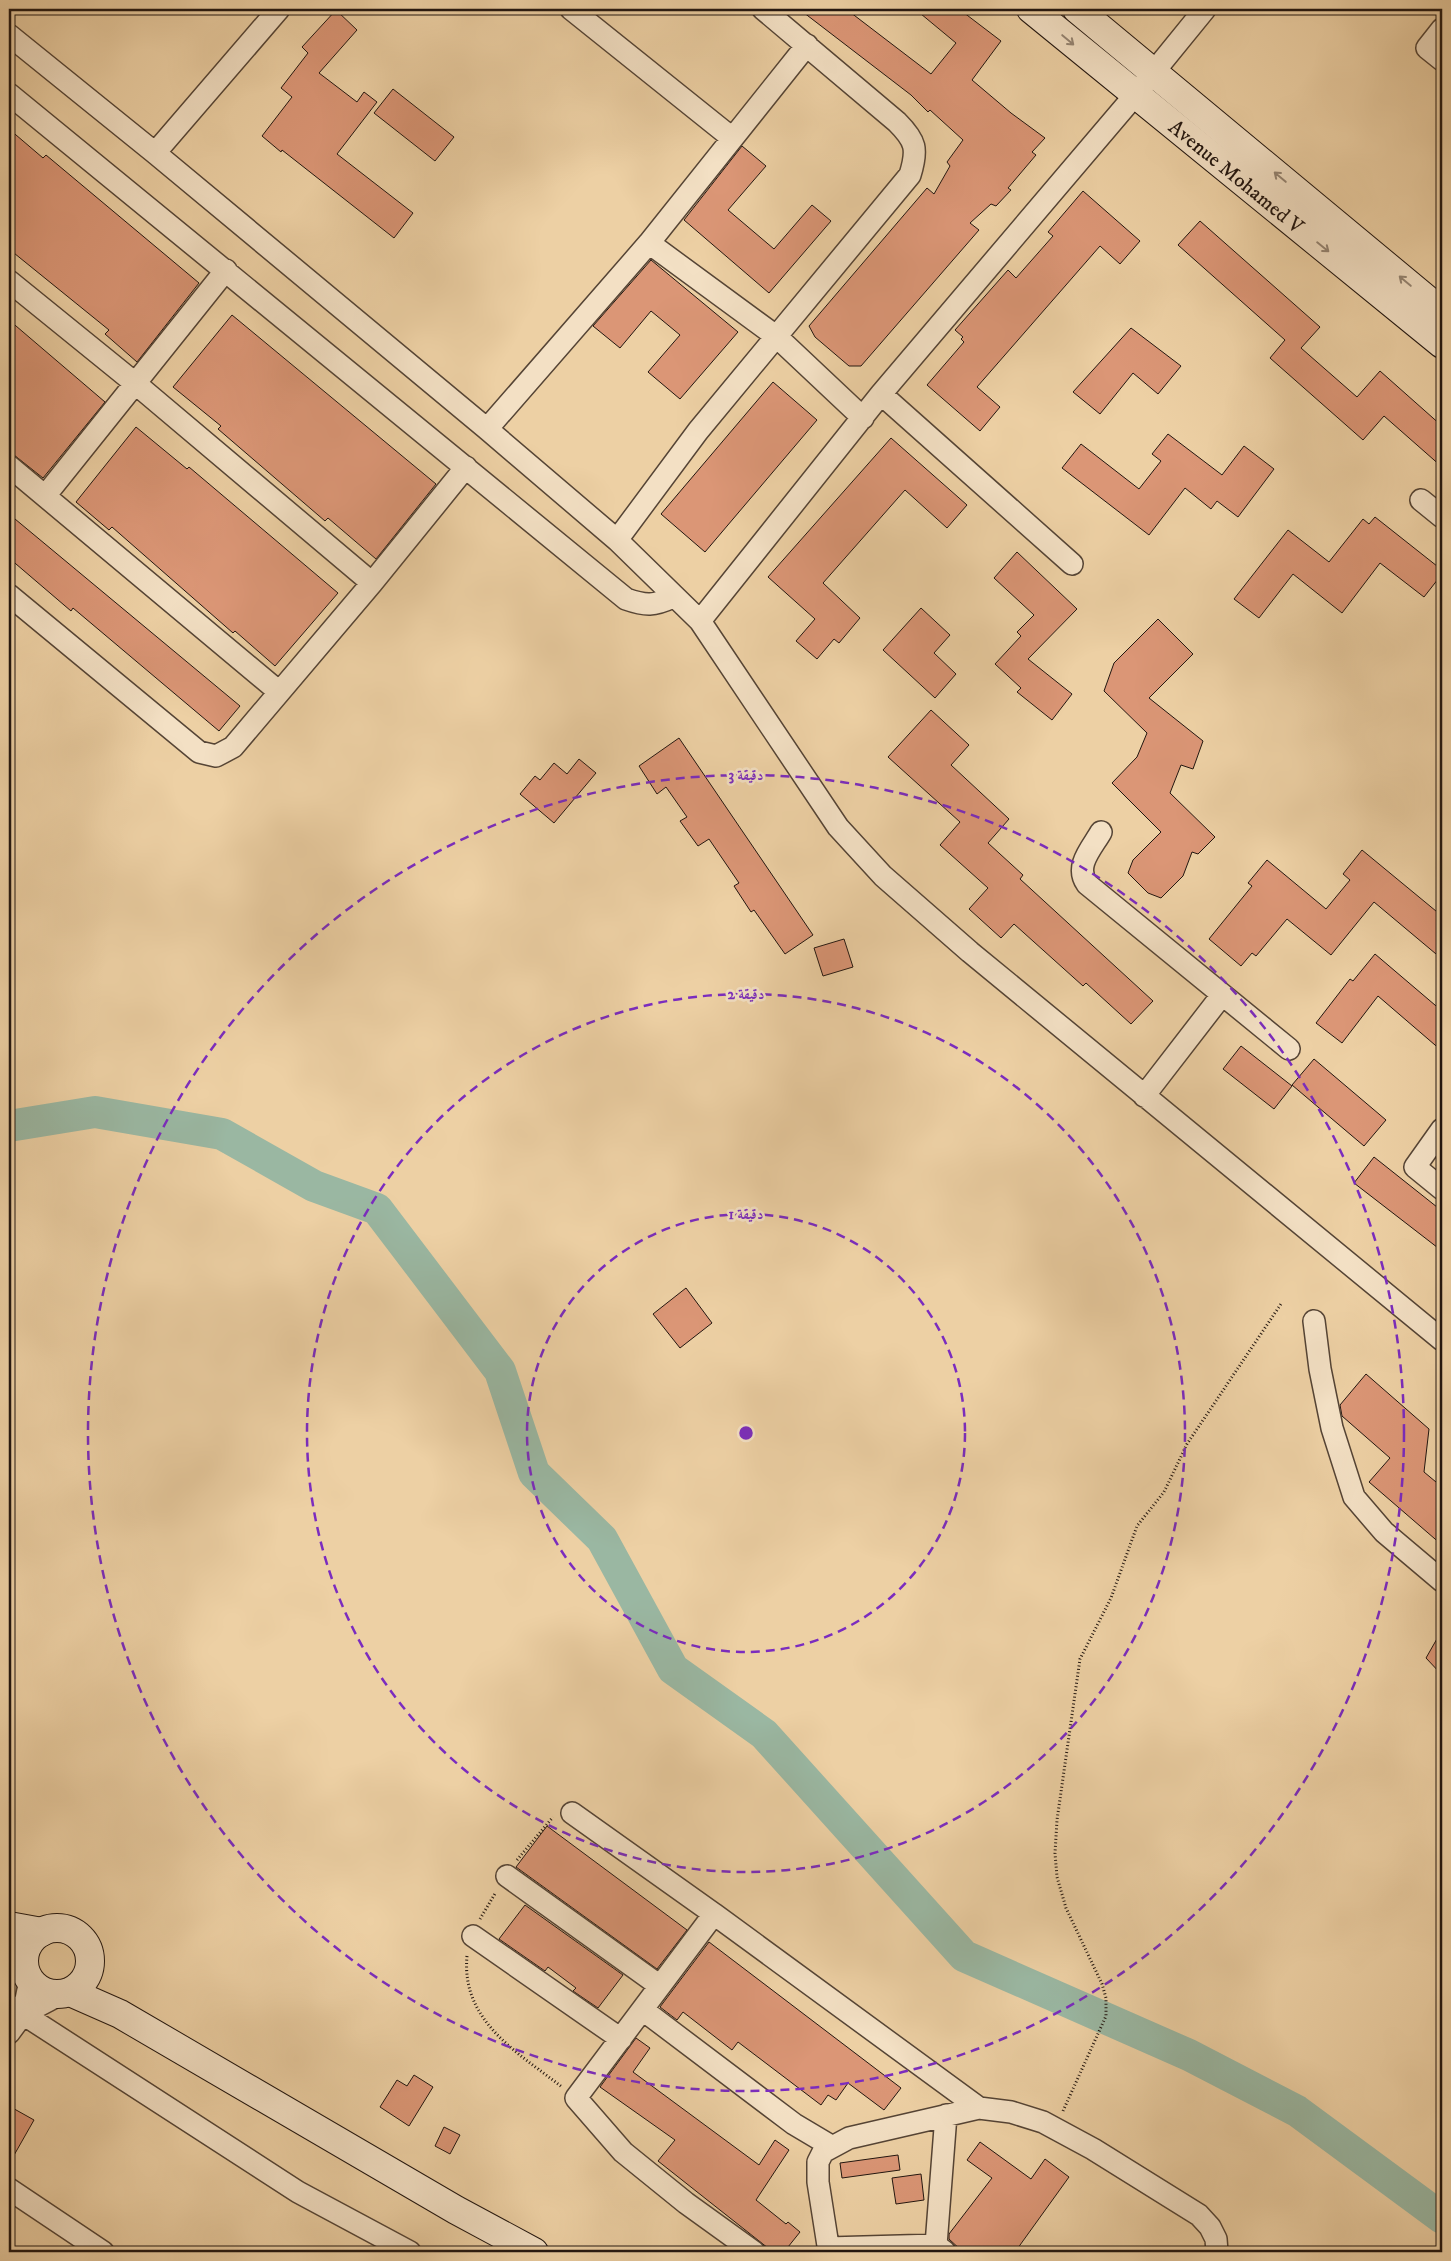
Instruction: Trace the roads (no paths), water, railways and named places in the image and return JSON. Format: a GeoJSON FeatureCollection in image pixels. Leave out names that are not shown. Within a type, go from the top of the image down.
{"type":"FeatureCollection","features":[{"type":"Feature","properties":{"kind":"street"},"geometry":{"type":"LineString","coordinates":[[155,153],[279,9]]}},
{"type":"Feature","properties":{"kind":"street"},"geometry":{"type":"LineString","coordinates":[[571,9],[732,138]]}},
{"type":"Feature","properties":{"kind":"street"},"geometry":{"type":"LineString","coordinates":[[617,540],[698,431],[910,175],[915,159],[911,136],[897,122],[763,9]]}},
{"type":"Feature","properties":{"kind":"street","name":"Avenue Mohamed V"},"geometry":{"type":"LineString","coordinates":[[1030,9],[1442,344]]}},
{"type":"Feature","properties":{"kind":"street","name":"Avenue Mohamed V"},"geometry":{"type":"LineString","coordinates":[[1077,9],[1442,312]]}},
{"type":"Feature","properties":{"kind":"street"},"geometry":{"type":"LineString","coordinates":[[700,621],[881,394],[1135,95],[1205,9]]}},
{"type":"Feature","properties":{"kind":"street"},"geometry":{"type":"LineString","coordinates":[[1442,29],[1426,48],[1442,60]]}},
{"type":"Feature","properties":{"kind":"street"},"geometry":{"type":"LineString","coordinates":[[9,35],[155,153],[487,429],[617,540],[673,597],[700,621],[838,827],[883,876],[970,952],[1442,1340]]}},
{"type":"Feature","properties":{"kind":"street"},"geometry":{"type":"LineString","coordinates":[[487,429],[649,243],[807,45]]}},
{"type":"Feature","properties":{"kind":"street"},"geometry":{"type":"LineString","coordinates":[[9,94],[626,599],[639,604],[651,605],[659,604],[673,597]]}},
{"type":"Feature","properties":{"kind":"street"},"geometry":{"type":"LineString","coordinates":[[649,243],[777,337],[863,418]]}},
{"type":"Feature","properties":{"kind":"street"},"geometry":{"type":"LineString","coordinates":[[45,496],[226,270]]}},
{"type":"Feature","properties":{"kind":"street"},"geometry":{"type":"LineString","coordinates":[[9,281],[136,384],[372,583]]}},
{"type":"Feature","properties":{"kind":"street"},"geometry":{"type":"LineString","coordinates":[[881,394],[1072,564]]}},
{"type":"Feature","properties":{"kind":"street"},"geometry":{"type":"LineString","coordinates":[[9,466],[278,691]]}},
{"type":"Feature","properties":{"kind":"street"},"geometry":{"type":"LineString","coordinates":[[9,595],[199,752],[216,756],[225,753],[233,746],[372,583],[466,467]]}},
{"type":"Feature","properties":{"kind":"street"},"geometry":{"type":"LineString","coordinates":[[1421,500],[1442,517]]}},
{"type":"Feature","properties":{"kind":"street"},"geometry":{"type":"LineString","coordinates":[[1101,832],[1081,870],[1082,877],[1087,884],[1289,1049]]}},
{"type":"Feature","properties":{"kind":"street"},"geometry":{"type":"LineString","coordinates":[[1144,1096],[1222,995]]}},
{"type":"Feature","properties":{"kind":"street"},"geometry":{"type":"LineString","coordinates":[[1442,1129],[1416,1167],[1442,1189]]}},
{"type":"Feature","properties":{"kind":"street"},"geometry":{"type":"LineString","coordinates":[[1314,1320],[1320,1369],[1332,1428],[1354,1497],[1384,1532],[1442,1581]]}},
{"type":"Feature","properties":{"kind":"street"},"geometry":{"type":"LineString","coordinates":[[572,1813],[714,1914],[979,2108]]}},
{"type":"Feature","properties":{"kind":"street"},"geometry":{"type":"LineString","coordinates":[[506,1876],[660,1986]]}},
{"type":"Feature","properties":{"kind":"street"},"geometry":{"type":"LineString","coordinates":[[714,1914],[576,2098],[623,2152],[686,2203],[754,2252]]}},
{"type":"Feature","properties":{"kind":"street"},"geometry":{"type":"LineString","coordinates":[[9,1926],[42,1932]]}},
{"type":"Feature","properties":{"kind":"street"},"geometry":{"type":"LineString","coordinates":[[9,2033],[16,2009],[21,1963],[32,1939],[42,1932],[54,1928],[66,1929],[77,1935],[85,1944],[90,1956],[89,1968],[82,1982],[66,1993],[16,2009]]}},
{"type":"Feature","properties":{"kind":"street"},"geometry":{"type":"LineString","coordinates":[[473,1936],[621,2039]]}},
{"type":"Feature","properties":{"kind":"street"},"geometry":{"type":"LineString","coordinates":[[21,1963],[42,1991],[66,1993],[120,2014],[456,2210],[534,2252]]}},
{"type":"Feature","properties":{"kind":"street"},"geometry":{"type":"LineString","coordinates":[[89,1968],[120,2014]]}},
{"type":"Feature","properties":{"kind":"street"},"geometry":{"type":"LineString","coordinates":[[16,2009],[64,2042],[298,2192],[410,2252]]}},
{"type":"Feature","properties":{"kind":"street"},"geometry":{"type":"LineString","coordinates":[[643,2010],[794,2124],[831,2146]]}},
{"type":"Feature","properties":{"kind":"street"},"geometry":{"type":"LineString","coordinates":[[946,2115],[940,2249],[828,2250],[818,2182],[818,2162],[822,2152],[849,2138],[875,2131],[946,2115],[979,2108],[1011,2112],[1055,2127],[1165,2192],[1199,2216],[1210,2227],[1216,2239],[1218,2252]]}},
{"type":"Feature","properties":{"kind":"street"},"geometry":{"type":"LineString","coordinates":[[9,2189],[103,2252]]}},
{"type":"Feature","properties":{"kind":"waterway"},"geometry":{"type":"LineString","coordinates":[[9,1126],[95,1112],[222,1134],[314,1186],[377,1209],[500,1371],[534,1473],[602,1539],[673,1669],[764,1734],[964,1956],[1189,2055],[1297,2111],[1442,2218]]}}]}
